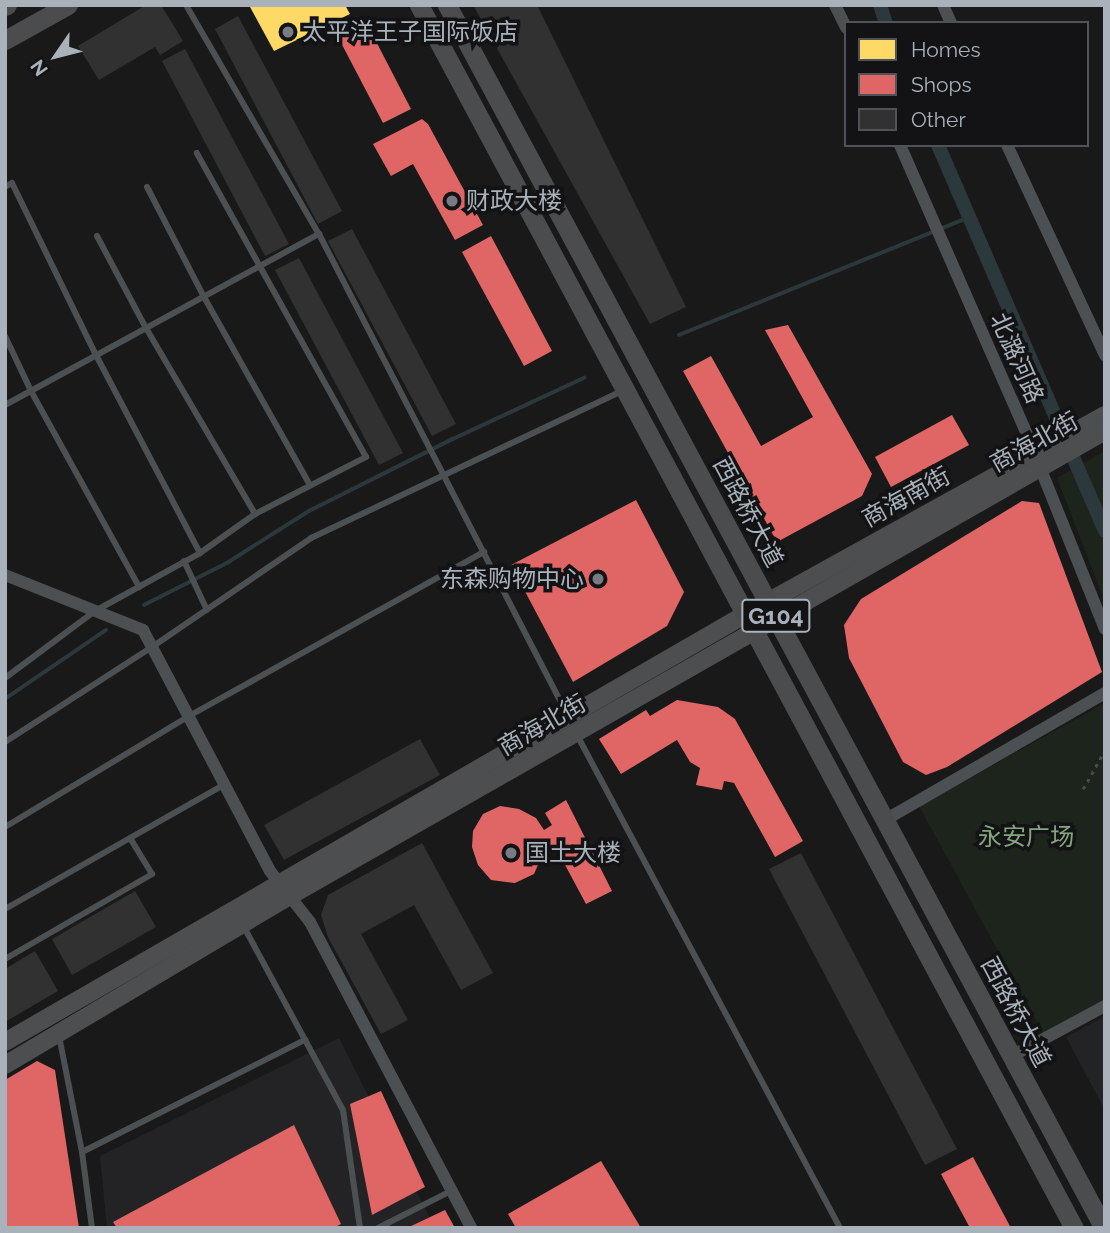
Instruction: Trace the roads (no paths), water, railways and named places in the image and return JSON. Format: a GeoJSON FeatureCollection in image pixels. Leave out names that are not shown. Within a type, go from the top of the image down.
{"type":"FeatureCollection","features":[{"type":"Feature","properties":{"kind":"main road"},"geometry":{"type":"LineString","coordinates":[[5,40],[68,5]]}},
{"type":"Feature","properties":{"kind":"main road","name":"西路桥大道"},"geometry":{"type":"LineString","coordinates":[[418,5],[1074,1228]]}},
{"type":"Feature","properties":{"kind":"main road","name":"西路桥大道"},"geometry":{"type":"LineString","coordinates":[[447,5],[1104,1228]]}},
{"type":"Feature","properties":{"kind":"main road"},"geometry":{"type":"LineString","coordinates":[[1040,458],[1099,426]]}},
{"type":"Feature","properties":{"kind":"main road","name":"商海北街"},"geometry":{"type":"LineString","coordinates":[[5,1042],[234,910],[285,890],[1040,458]]}},
{"type":"Feature","properties":{"kind":"main road","name":"商海北街"},"geometry":{"type":"LineString","coordinates":[[5,1065],[243,927],[285,890]]}},
{"type":"Feature","properties":{"kind":"street"},"geometry":{"type":"LineString","coordinates":[[835,5],[844,24]]}},
{"type":"Feature","properties":{"kind":"street"},"geometry":{"type":"LineString","coordinates":[[943,5],[950,21]]}},
{"type":"Feature","properties":{"kind":"street","name":"北潞河路"},"geometry":{"type":"LineString","coordinates":[[901,147],[1040,458],[1105,629]]}},
{"type":"Feature","properties":{"kind":"street"},"geometry":{"type":"LineString","coordinates":[[1008,147],[1105,355]]}},
{"type":"Feature","properties":{"kind":"street"},"geometry":{"type":"LineString","coordinates":[[5,576],[143,630],[285,890],[310,922],[471,1228]]}},
{"type":"Feature","properties":{"kind":"street"},"geometry":{"type":"LineString","coordinates":[[885,820],[1105,693]]}},
{"type":"Feature","properties":{"kind":"street"},"geometry":{"type":"LineString","coordinates":[[1012,1056],[1105,1006]]}},
{"type":"Feature","properties":{"kind":"lane"},"geometry":{"type":"LineString","coordinates":[[186,5],[318,234],[573,726],[840,1228]]}},
{"type":"Feature","properties":{"kind":"lane"},"geometry":{"type":"LineString","coordinates":[[5,678],[95,611],[200,553],[255,514],[366,457],[197,153]]}},
{"type":"Feature","properties":{"kind":"lane"},"geometry":{"type":"LineString","coordinates":[[5,187],[12,183],[96,355],[200,553]]}},
{"type":"Feature","properties":{"kind":"lane"},"geometry":{"type":"LineString","coordinates":[[147,187],[204,296],[310,485]]}},
{"type":"Feature","properties":{"kind":"lane"},"geometry":{"type":"LineString","coordinates":[[5,405],[318,234]]}},
{"type":"Feature","properties":{"kind":"lane"},"geometry":{"type":"LineString","coordinates":[[97,236],[146,328],[255,514]]}},
{"type":"Feature","properties":{"kind":"lane"},"geometry":{"type":"LineString","coordinates":[[5,337],[31,391],[139,587]]}},
{"type":"Feature","properties":{"kind":"lane"},"geometry":{"type":"LineString","coordinates":[[5,742],[152,648],[312,538],[625,390]]}},
{"type":"Feature","properties":{"kind":"lane"},"geometry":{"type":"LineString","coordinates":[[5,827],[189,716],[484,552]]}},
{"type":"Feature","properties":{"kind":"lane"},"geometry":{"type":"LineString","coordinates":[[184,561],[207,610]]}},
{"type":"Feature","properties":{"kind":"lane"},"geometry":{"type":"LineString","coordinates":[[5,909],[225,784]]}},
{"type":"Feature","properties":{"kind":"lane"},"geometry":{"type":"LineString","coordinates":[[5,959],[152,874],[130,838]]}},
{"type":"Feature","properties":{"kind":"lane"},"geometry":{"type":"LineString","coordinates":[[234,910],[343,1110],[360,1228]]}},
{"type":"Feature","properties":{"kind":"lane"},"geometry":{"type":"LineString","coordinates":[[55,1013],[82,1152],[92,1228]]}},
{"type":"Feature","properties":{"kind":"lane"},"geometry":{"type":"LineString","coordinates":[[82,1152],[305,1040]]}},
{"type":"Feature","properties":{"kind":"lane"},"geometry":{"type":"LineString","coordinates":[[378,1228],[452,1191]]}},
{"type":"Feature","properties":{"kind":"waterway"},"geometry":{"type":"LineString","coordinates":[[880,5],[885,21]]}},
{"type":"Feature","properties":{"kind":"waterway"},"geometry":{"type":"LineString","coordinates":[[939,147],[1105,530]]}},
{"type":"Feature","properties":{"kind":"waterway"},"geometry":{"type":"LineString","coordinates":[[679,335],[969,217]]}},
{"type":"Feature","properties":{"kind":"waterway"},"geometry":{"type":"LineString","coordinates":[[144,605],[227,563],[309,511],[453,439],[584,378]]}},
{"type":"Feature","properties":{"kind":"waterway"},"geometry":{"type":"LineString","coordinates":[[5,699],[106,630]]}},
{"type":"Feature","properties":{"kind":"place","name":"太平洋王子国际饭店"},"geometry":{"type":"Point","coordinates":[288,32]}},
{"type":"Feature","properties":{"kind":"place","name":"财政大楼"},"geometry":{"type":"Point","coordinates":[452,201]}},
{"type":"Feature","properties":{"kind":"place","name":"东森购物中心"},"geometry":{"type":"Point","coordinates":[598,579]}},
{"type":"Feature","properties":{"kind":"place","name":"国土大楼"},"geometry":{"type":"Point","coordinates":[511,853]}},
{"type":"Feature","properties":{"kind":"park label","name":"永安广场"},"geometry":{"type":"Point","coordinates":[1026,837]}}]}
